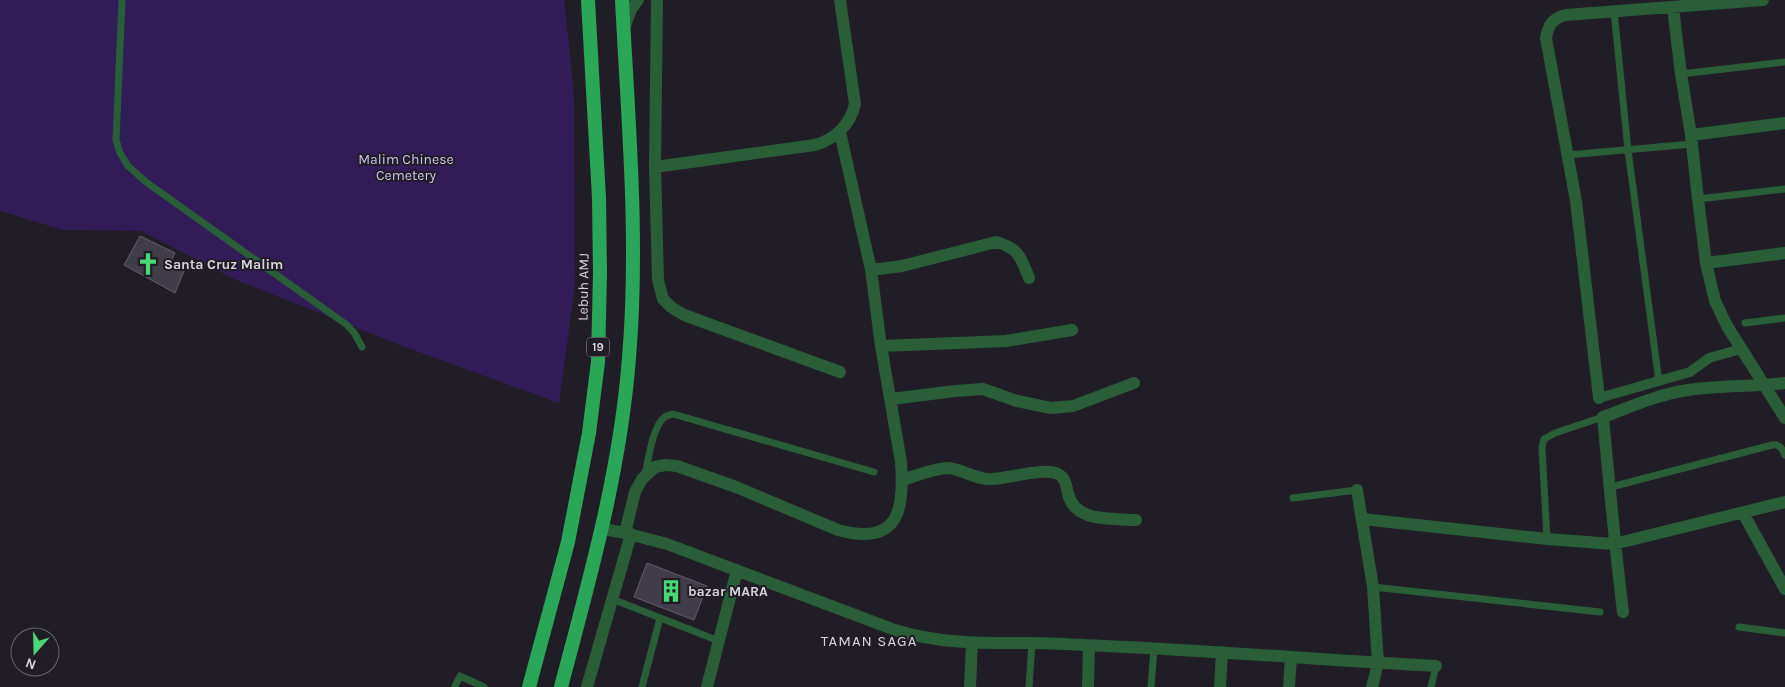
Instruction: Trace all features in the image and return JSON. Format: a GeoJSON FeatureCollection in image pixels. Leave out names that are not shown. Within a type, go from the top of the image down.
{"type":"FeatureCollection","features":[{"type":"Feature","properties":{"kind":"highway","name":"Lebuh AMJ"},"geometry":{"type":"LineString","coordinates":[[528,687],[568,542],[589,432],[598,362],[599,217],[588,0]]}},
{"type":"Feature","properties":{"kind":"highway","name":"19"},"geometry":{"type":"LineString","coordinates":[[561,687],[603,529],[625,405],[632,307],[632,165],[622,0]]}},
{"type":"Feature","properties":{"kind":"street"},"geometry":{"type":"LineString","coordinates":[[624,30],[631,9],[638,0]]}},
{"type":"Feature","properties":{"kind":"street"},"geometry":{"type":"LineString","coordinates":[[657,0],[655,167],[658,280],[663,299],[671,307],[684,315],[840,372]]}},
{"type":"Feature","properties":{"kind":"street"},"geometry":{"type":"LineString","coordinates":[[655,167],[815,146],[829,141],[840,132],[854,111],[855,104],[840,0]]}},
{"type":"Feature","properties":{"kind":"street"},"geometry":{"type":"LineString","coordinates":[[1742,348],[1709,358],[1690,372],[1599,398],[1576,201],[1546,38],[1548,28],[1552,22],[1566,15],[1763,0]]}},
{"type":"Feature","properties":{"kind":"street"},"geometry":{"type":"LineString","coordinates":[[1673,8],[1680,74],[1692,140],[1706,262],[1715,301],[1728,326],[1785,418]]}},
{"type":"Feature","properties":{"kind":"street"},"geometry":{"type":"LineString","coordinates":[[1692,140],[1785,124]]}},
{"type":"Feature","properties":{"kind":"street"},"geometry":{"type":"LineString","coordinates":[[587,687],[628,534],[635,492],[645,475],[655,467],[665,465],[677,466],[736,487],[838,530],[855,535],[871,535],[885,531],[895,519],[900,500],[902,480],[891,399],[881,346],[871,270],[840,132]]}},
{"type":"Feature","properties":{"kind":"street"},"geometry":{"type":"LineString","coordinates":[[871,270],[902,266],[996,242],[1009,245],[1016,250],[1029,278]]}},
{"type":"Feature","properties":{"kind":"street"},"geometry":{"type":"LineString","coordinates":[[1706,262],[1785,253]]}},
{"type":"Feature","properties":{"kind":"street"},"geometry":{"type":"LineString","coordinates":[[881,346],[1006,342],[1072,330]]}},
{"type":"Feature","properties":{"kind":"street"},"geometry":{"type":"LineString","coordinates":[[891,399],[983,389],[1017,401],[1051,408],[1063,408],[1134,383]]}},
{"type":"Feature","properties":{"kind":"street"},"geometry":{"type":"LineString","coordinates":[[1623,612],[1614,544],[1611,487],[1603,418],[1652,399],[1688,390],[1765,386],[1785,383]]}},
{"type":"Feature","properties":{"kind":"street"},"geometry":{"type":"LineString","coordinates":[[902,480],[946,468],[987,479],[1024,474],[1056,473],[1065,481],[1072,505],[1081,513],[1097,517],[1136,520]]}},
{"type":"Feature","properties":{"kind":"street"},"geometry":{"type":"LineString","coordinates":[[1357,490],[1373,587],[1378,663],[1372,687]]}},
{"type":"Feature","properties":{"kind":"street"},"geometry":{"type":"LineString","coordinates":[[1362,519],[1547,539],[1614,544],[1785,502]]}},
{"type":"Feature","properties":{"kind":"street"},"geometry":{"type":"LineString","coordinates":[[1743,512],[1785,589]]}},
{"type":"Feature","properties":{"kind":"street"},"geometry":{"type":"LineString","coordinates":[[603,529],[667,544],[914,636],[933,640],[972,643],[1032,643],[1154,648],[1436,666]]}},
{"type":"Feature","properties":{"kind":"street"},"geometry":{"type":"LineString","coordinates":[[707,687],[738,570]]}},
{"type":"Feature","properties":{"kind":"street"},"geometry":{"type":"LineString","coordinates":[[970,687],[972,643]]}},
{"type":"Feature","properties":{"kind":"street"},"geometry":{"type":"LineString","coordinates":[[1088,687],[1089,646]]}},
{"type":"Feature","properties":{"kind":"street"},"geometry":{"type":"LineString","coordinates":[[1220,687],[1222,652]]}},
{"type":"Feature","properties":{"kind":"street"},"geometry":{"type":"LineString","coordinates":[[1289,687],[1291,657]]}},
{"type":"Feature","properties":{"kind":"lane"},"geometry":{"type":"LineString","coordinates":[[122,0],[116,140],[120,154],[128,166],[161,193],[347,325],[356,334],[362,347]]}},
{"type":"Feature","properties":{"kind":"lane"},"geometry":{"type":"LineString","coordinates":[[1614,11],[1628,150],[1659,382]]}},
{"type":"Feature","properties":{"kind":"lane"},"geometry":{"type":"LineString","coordinates":[[1680,74],[1785,62]]}},
{"type":"Feature","properties":{"kind":"lane"},"geometry":{"type":"LineString","coordinates":[[1568,155],[1628,150],[1692,140]]}},
{"type":"Feature","properties":{"kind":"lane"},"geometry":{"type":"LineString","coordinates":[[1698,199],[1785,189]]}},
{"type":"Feature","properties":{"kind":"lane"},"geometry":{"type":"LineString","coordinates":[[1745,323],[1785,318]]}},
{"type":"Feature","properties":{"kind":"lane"},"geometry":{"type":"LineString","coordinates":[[645,475],[655,432],[659,423],[664,417],[673,414],[874,472]]}},
{"type":"Feature","properties":{"kind":"lane"},"geometry":{"type":"LineString","coordinates":[[1547,539],[1543,441],[1547,436],[1603,418]]}},
{"type":"Feature","properties":{"kind":"lane"},"geometry":{"type":"LineString","coordinates":[[1611,487],[1776,444],[1781,447],[1785,455]]}},
{"type":"Feature","properties":{"kind":"lane"},"geometry":{"type":"LineString","coordinates":[[1293,498],[1357,490]]}},
{"type":"Feature","properties":{"kind":"lane"},"geometry":{"type":"LineString","coordinates":[[1373,587],[1600,612]]}},
{"type":"Feature","properties":{"kind":"lane"},"geometry":{"type":"LineString","coordinates":[[612,599],[719,641]]}},
{"type":"Feature","properties":{"kind":"lane"},"geometry":{"type":"LineString","coordinates":[[642,687],[660,618]]}},
{"type":"Feature","properties":{"kind":"lane"},"geometry":{"type":"LineString","coordinates":[[1739,627],[1785,633]]}},
{"type":"Feature","properties":{"kind":"lane"},"geometry":{"type":"LineString","coordinates":[[1028,687],[1032,643]]}},
{"type":"Feature","properties":{"kind":"lane"},"geometry":{"type":"LineString","coordinates":[[1151,687],[1154,648]]}},
{"type":"Feature","properties":{"kind":"lane"},"geometry":{"type":"LineString","coordinates":[[1431,687],[1436,666]]}},
{"type":"Feature","properties":{"kind":"lane"},"geometry":{"type":"LineString","coordinates":[[455,686],[460,676],[484,687]]}},
{"type":"Feature","properties":{"kind":"green space","name":"Malim Chinese Cemetery"},"geometry":{"type":"Polygon","coordinates":[[[0,0],[564,0],[574,93],[575,285],[559,403],[400,345],[234,279],[141,231],[63,230],[0,211],[0,0]]]}},
{"type":"Feature","properties":{"kind":"building","name":"Santa Cruz Malim"},"geometry":{"type":"Polygon","coordinates":[[[140,236],[175,253],[170,263],[184,271],[175,293],[124,265],[140,236]]]}},
{"type":"Feature","properties":{"kind":"building","name":"bazar MARA"},"geometry":{"type":"Polygon","coordinates":[[[647,563],[707,586],[694,620],[634,597],[647,563]]]}},
{"type":"Feature","properties":{"kind":"place","name":"Santa Cruz Malim"},"geometry":{"type":"Point","coordinates":[148,264]}},
{"type":"Feature","properties":{"kind":"place","name":"bazar MARA"},"geometry":{"type":"Point","coordinates":[671,591]}},
{"type":"Feature","properties":{"kind":"district","name":"TAMAN SAGA"},"geometry":{"type":"Point","coordinates":[869,641]}}]}
